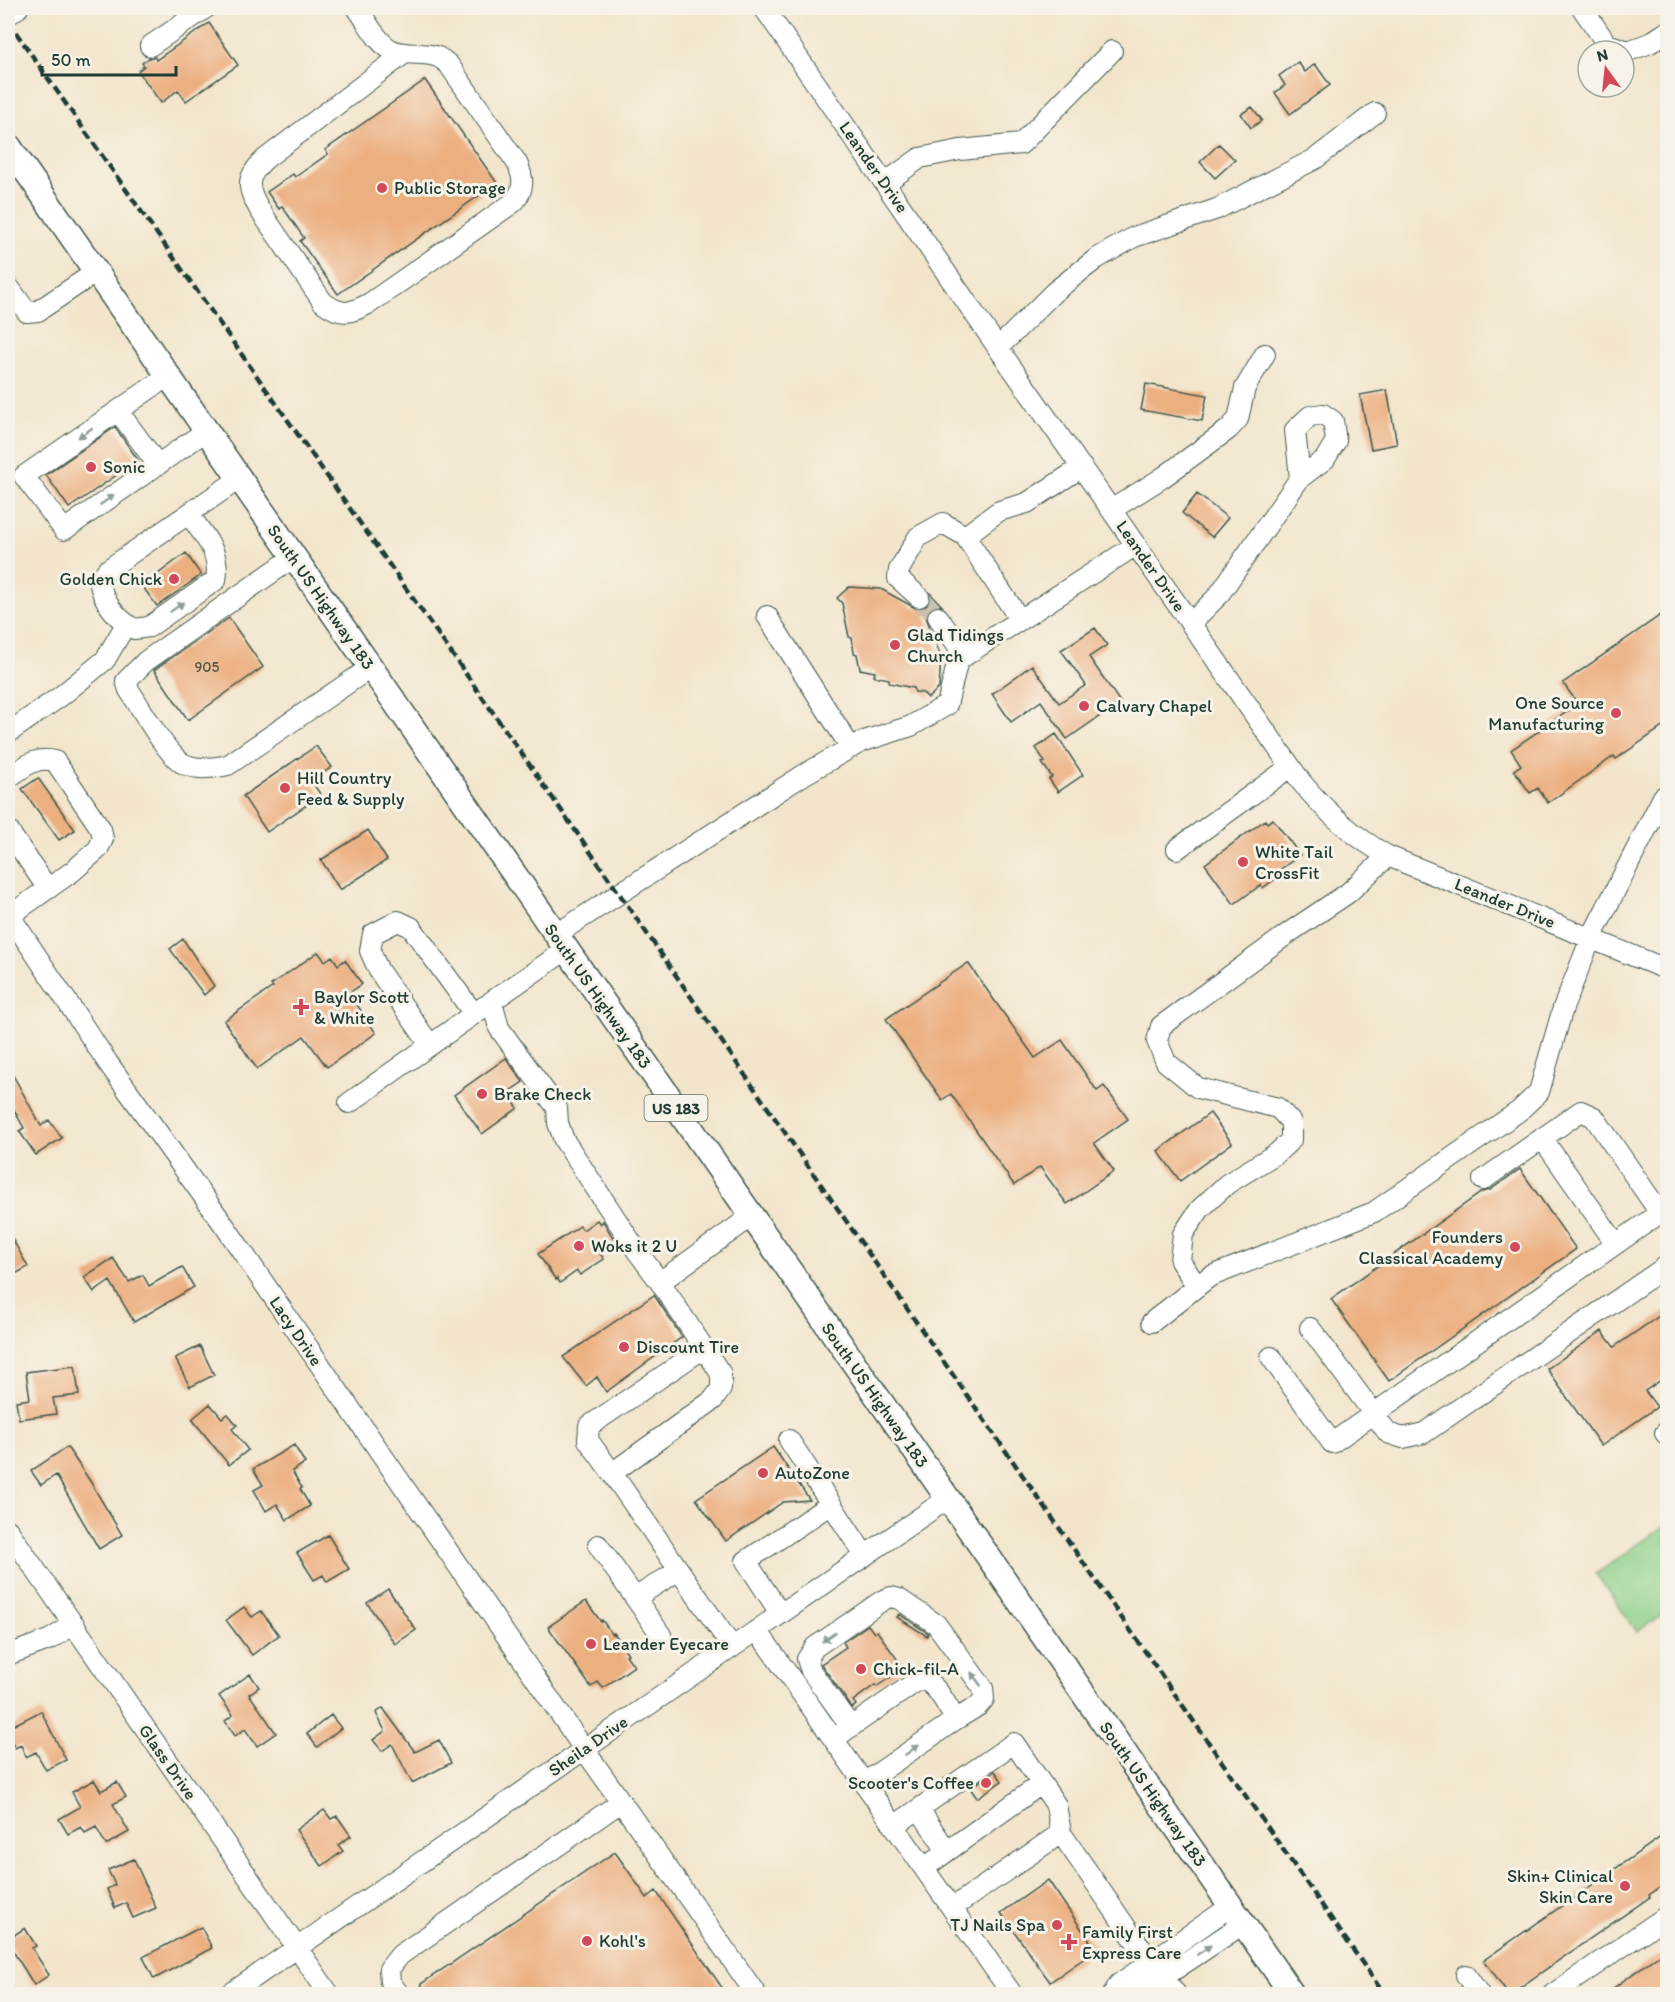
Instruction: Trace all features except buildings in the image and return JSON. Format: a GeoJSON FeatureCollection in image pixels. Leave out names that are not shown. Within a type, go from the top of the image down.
{"type":"FeatureCollection","features":[{"type":"Feature","properties":{"kind":"main road","name":"South US Highway 183"},"geometry":{"type":"LineString","coordinates":[[8,145],[1292,1995]]}},
{"type":"Feature","properties":{"kind":"street"},"geometry":{"type":"LineString","coordinates":[[8,15],[18,8]]}},
{"type":"Feature","properties":{"kind":"street"},"geometry":{"type":"LineString","coordinates":[[150,46],[206,8]]}},
{"type":"Feature","properties":{"kind":"street"},"geometry":{"type":"LineString","coordinates":[[357,8],[381,41],[391,49],[439,57],[449,65],[517,163],[522,174],[521,193],[514,202],[370,303],[356,311],[343,313],[323,302],[261,212],[252,197],[249,184],[253,170],[265,159],[405,53]]}},
{"type":"Feature","properties":{"kind":"street","name":"Leander Drive"},"geometry":{"type":"LineString","coordinates":[[764,8],[1290,767],[1332,817],[1350,832],[1388,856],[1668,970]]}},
{"type":"Feature","properties":{"kind":"street"},"geometry":{"type":"LineString","coordinates":[[1582,8],[1607,44],[1628,51],[1650,43],[1668,31]]}},
{"type":"Feature","properties":{"kind":"street"},"geometry":{"type":"LineString","coordinates":[[885,183],[920,158],[960,150],[1021,144],[1112,51]]}},
{"type":"Feature","properties":{"kind":"street"},"geometry":{"type":"LineString","coordinates":[[998,348],[1054,292],[1096,259],[1134,237],[1217,209],[1315,159],[1375,113]]}},
{"type":"Feature","properties":{"kind":"street"},"geometry":{"type":"LineString","coordinates":[[8,286],[27,312],[38,312],[96,272]]}},
{"type":"Feature","properties":{"kind":"street"},"geometry":{"type":"LineString","coordinates":[[1111,510],[1162,478],[1229,429],[1238,419],[1245,388],[1265,354]]}},
{"type":"Feature","properties":{"kind":"street"},"geometry":{"type":"LineString","coordinates":[[168,376],[24,476],[64,530],[207,431]]}},
{"type":"Feature","properties":{"kind":"street"},"geometry":{"type":"LineString","coordinates":[[118,411],[158,465]]}},
{"type":"Feature","properties":{"kind":"street"},"geometry":{"type":"LineString","coordinates":[[965,536],[999,511],[1027,503],[1082,467]]}},
{"type":"Feature","properties":{"kind":"street"},"geometry":{"type":"LineString","coordinates":[[189,514],[214,552],[218,566],[216,580],[149,627],[134,629],[119,620],[102,592],[99,581],[107,570],[239,478]]}},
{"type":"Feature","properties":{"kind":"street"},"geometry":{"type":"LineString","coordinates":[[1191,623],[1218,596],[1300,478]]}},
{"type":"Feature","properties":{"kind":"street"},"geometry":{"type":"LineString","coordinates":[[919,597],[898,578],[899,570],[918,537],[943,523],[965,536],[1020,620]]}},
{"type":"Feature","properties":{"kind":"street"},"geometry":{"type":"LineString","coordinates":[[349,1103],[492,1001],[561,942],[805,774],[861,742],[911,726],[947,705],[958,660],[1136,545]]}},
{"type":"Feature","properties":{"kind":"street"},"geometry":{"type":"LineString","coordinates":[[294,557],[146,661],[126,681],[129,690],[168,749],[183,764],[206,769],[228,765],[370,668]]}},
{"type":"Feature","properties":{"kind":"street"},"geometry":{"type":"LineString","coordinates":[[767,616],[851,748]]}},
{"type":"Feature","properties":{"kind":"street"},"geometry":{"type":"LineString","coordinates":[[938,617],[965,656]]}},
{"type":"Feature","properties":{"kind":"street"},"geometry":{"type":"LineString","coordinates":[[8,733],[61,696],[105,660],[126,624]]}},
{"type":"Feature","properties":{"kind":"street"},"geometry":{"type":"LineString","coordinates":[[8,778],[34,761],[43,758],[55,761],[100,829],[103,839],[98,849],[73,871],[8,914]]}},
{"type":"Feature","properties":{"kind":"street"},"geometry":{"type":"LineString","coordinates":[[1177,849],[1290,767]]}},
{"type":"Feature","properties":{"kind":"street"},"geometry":{"type":"LineString","coordinates":[[1152,1322],[1209,1277],[1374,1212],[1519,1111],[1539,1092],[1563,1008],[1591,938],[1663,797],[1668,794]]}},
{"type":"Feature","properties":{"kind":"street"},"geometry":{"type":"LineString","coordinates":[[8,830],[48,889]]}},
{"type":"Feature","properties":{"kind":"street"},"geometry":{"type":"LineString","coordinates":[[1197,1286],[1180,1261],[1183,1234],[1200,1209],[1227,1184],[1277,1153],[1291,1140],[1291,1122],[1278,1108],[1198,1088],[1166,1062],[1157,1041],[1161,1026],[1290,932],[1348,893],[1388,856]]}},
{"type":"Feature","properties":{"kind":"street","name":"Lacy Drive"},"geometry":{"type":"LineString","coordinates":[[8,914],[108,1062],[224,1225],[756,1995]]}},
{"type":"Feature","properties":{"kind":"street"},"geometry":{"type":"LineString","coordinates":[[430,1045],[379,971],[370,951],[373,934],[398,921],[411,927],[474,1014]]}},
{"type":"Feature","properties":{"kind":"street"},"geometry":{"type":"LineString","coordinates":[[492,1001],[499,1028],[557,1108],[558,1123],[564,1140],[722,1374],[721,1389],[713,1401],[612,1473]]}},
{"type":"Feature","properties":{"kind":"street"},"geometry":{"type":"LineString","coordinates":[[1271,1357],[1332,1443],[1616,1244],[1664,1218],[1594,1117],[1581,1112],[1483,1180]]}},
{"type":"Feature","properties":{"kind":"street"},"geometry":{"type":"LineString","coordinates":[[1542,1138],[1616,1244]]}},
{"type":"Feature","properties":{"kind":"street"},"geometry":{"type":"LineString","coordinates":[[660,1282],[752,1216]]}},
{"type":"Feature","properties":{"kind":"street"},"geometry":{"type":"LineString","coordinates":[[1310,1328],[1388,1433],[1402,1438],[1424,1433],[1668,1265]]}},
{"type":"Feature","properties":{"kind":"street"},"geometry":{"type":"LineString","coordinates":[[704,1348],[590,1426],[588,1440],[732,1647]]}},
{"type":"Feature","properties":{"kind":"street"},"geometry":{"type":"LineString","coordinates":[[789,1440],[865,1556]]}},
{"type":"Feature","properties":{"kind":"street","name":"Sheila Drive"},"geometry":{"type":"LineString","coordinates":[[230,1995],[946,1499]]}},
{"type":"Feature","properties":{"kind":"street"},"geometry":{"type":"LineString","coordinates":[[780,1613],[746,1561],[831,1504]]}},
{"type":"Feature","properties":{"kind":"street","name":"Glass Drive"},"geometry":{"type":"LineString","coordinates":[[8,1530],[329,1995]]}},
{"type":"Feature","properties":{"kind":"street"},"geometry":{"type":"LineString","coordinates":[[598,1545],[661,1635]]}},
{"type":"Feature","properties":{"kind":"street"},"geometry":{"type":"LineString","coordinates":[[634,1598],[679,1570]]}},
{"type":"Feature","properties":{"kind":"street"},"geometry":{"type":"LineString","coordinates":[[851,1727],[811,1671],[807,1659],[815,1647],[883,1600],[891,1597],[899,1599],[936,1624],[983,1688],[984,1699],[978,1706],[864,1783]]}},
{"type":"Feature","properties":{"kind":"street"},"geometry":{"type":"LineString","coordinates":[[8,1655],[51,1639],[74,1624]]}},
{"type":"Feature","properties":{"kind":"street"},"geometry":{"type":"LineString","coordinates":[[757,1630],[1012,1995]]}},
{"type":"Feature","properties":{"kind":"street"},"geometry":{"type":"LineString","coordinates":[[833,1739],[920,1679],[927,1680],[933,1686],[955,1720]]}},
{"type":"Feature","properties":{"kind":"street"},"geometry":{"type":"LineString","coordinates":[[894,1826],[1014,1743],[1056,1805],[1061,1833],[1176,1995]]}},
{"type":"Feature","properties":{"kind":"street"},"geometry":{"type":"LineString","coordinates":[[924,1868],[1041,1784]]}},
{"type":"Feature","properties":{"kind":"street"},"geometry":{"type":"LineString","coordinates":[[399,1995],[390,1982],[389,1969],[400,1955],[621,1802]]}},
{"type":"Feature","properties":{"kind":"street"},"geometry":{"type":"LineString","coordinates":[[919,1809],[947,1851]]}},
{"type":"Feature","properties":{"kind":"street"},"geometry":{"type":"LineString","coordinates":[[952,1908],[1061,1833]]}},
{"type":"Feature","properties":{"kind":"street"},"geometry":{"type":"LineString","coordinates":[[1113,1995],[1119,1984],[1151,1962],[1237,1915]]}},
{"type":"Feature","properties":{"kind":"street"},"geometry":{"type":"LineString","coordinates":[[1138,1995],[1163,1978],[1237,1915]]}},
{"type":"Feature","properties":{"kind":"street"},"geometry":{"type":"LineString","coordinates":[[1553,1995],[1668,1916]]}},
{"type":"Feature","properties":{"kind":"street"},"geometry":{"type":"LineString","coordinates":[[1466,1975],[1479,1995]]}},
{"type":"Feature","properties":{"kind":"green space"},"geometry":{"type":"Polygon","coordinates":[[[1667,1524],[1667,1611],[1637,1632],[1596,1574],[1667,1524]]]}},
{"type":"Feature","properties":{"kind":"tunnel"},"geometry":{"type":"LineString","coordinates":[[919,597],[938,617]]}},
{"type":"Feature","properties":{"kind":"railway"},"geometry":{"type":"LineString","coordinates":[[8,21],[560,809],[1384,1994]]}},
{"type":"Feature","properties":{"kind":"place","name":"Public Storage"},"geometry":{"type":"Point","coordinates":[382,188]}},
{"type":"Feature","properties":{"kind":"place","name":"Sonic"},"geometry":{"type":"Point","coordinates":[91,467]}},
{"type":"Feature","properties":{"kind":"place","name":"Golden Chick"},"geometry":{"type":"Point","coordinates":[174,579]}},
{"type":"Feature","properties":{"kind":"place","name":"Glad Tidings Church"},"geometry":{"type":"Point","coordinates":[895,645]}},
{"type":"Feature","properties":{"kind":"place","name":"Calvary Chapel"},"geometry":{"type":"Point","coordinates":[1084,706]}},
{"type":"Feature","properties":{"kind":"place","name":"One Source Manufacturing"},"geometry":{"type":"Point","coordinates":[1616,713]}},
{"type":"Feature","properties":{"kind":"place","name":"Hill Country Feed & Supply"},"geometry":{"type":"Point","coordinates":[285,788]}},
{"type":"Feature","properties":{"kind":"place","name":"White Tail CrossFit"},"geometry":{"type":"Point","coordinates":[1243,862]}},
{"type":"Feature","properties":{"kind":"place","name":"Baylor Scott & White"},"geometry":{"type":"Point","coordinates":[301,1007]}},
{"type":"Feature","properties":{"kind":"place","name":"Brake Check"},"geometry":{"type":"Point","coordinates":[482,1094]}},
{"type":"Feature","properties":{"kind":"place","name":"Woks it 2 U"},"geometry":{"type":"Point","coordinates":[579,1246]}},
{"type":"Feature","properties":{"kind":"place","name":"Founders Classical Academy"},"geometry":{"type":"Point","coordinates":[1515,1247]}},
{"type":"Feature","properties":{"kind":"place","name":"Discount Tire"},"geometry":{"type":"Point","coordinates":[624,1347]}},
{"type":"Feature","properties":{"kind":"place","name":"AutoZone"},"geometry":{"type":"Point","coordinates":[763,1473]}},
{"type":"Feature","properties":{"kind":"place","name":"Leander Eyecare"},"geometry":{"type":"Point","coordinates":[591,1644]}},
{"type":"Feature","properties":{"kind":"place","name":"Chick-fil-A"},"geometry":{"type":"Point","coordinates":[861,1669]}},
{"type":"Feature","properties":{"kind":"place","name":"Scooter's Coffee"},"geometry":{"type":"Point","coordinates":[986,1783]}},
{"type":"Feature","properties":{"kind":"place","name":"Skin+ Clinical Skin Care"},"geometry":{"type":"Point","coordinates":[1625,1886]}},
{"type":"Feature","properties":{"kind":"place","name":"TJ Nails Spa"},"geometry":{"type":"Point","coordinates":[1057,1925]}},
{"type":"Feature","properties":{"kind":"place","name":"Kohl's"},"geometry":{"type":"Point","coordinates":[587,1941]}},
{"type":"Feature","properties":{"kind":"place","name":"Family First Express Care"},"geometry":{"type":"Point","coordinates":[1069,1942]}}]}
